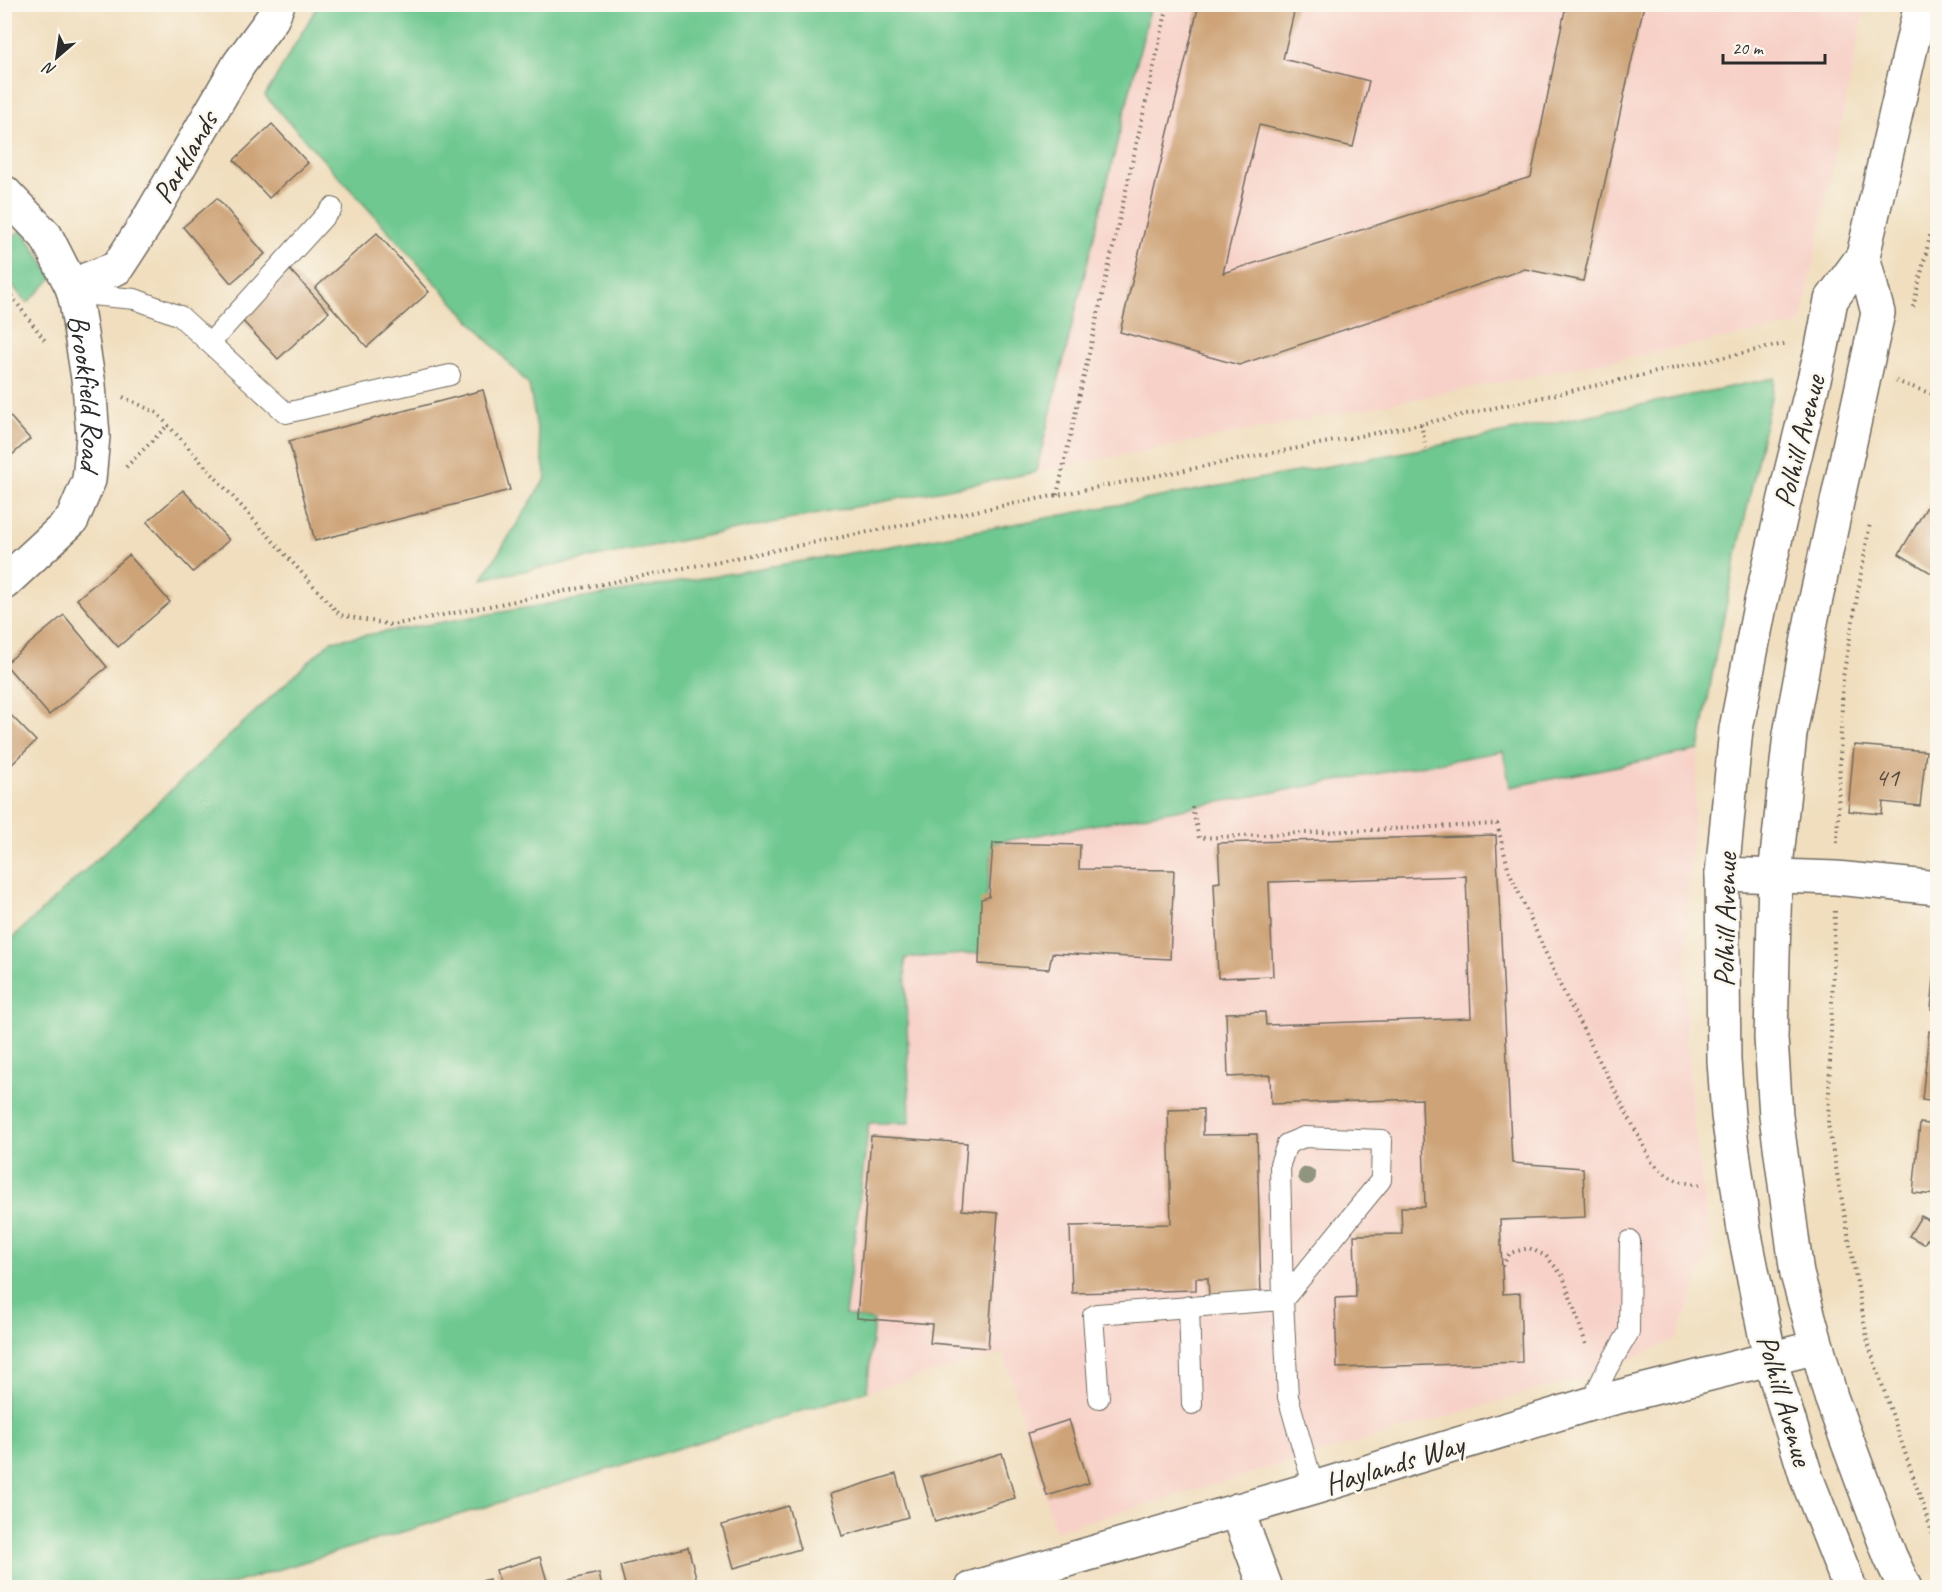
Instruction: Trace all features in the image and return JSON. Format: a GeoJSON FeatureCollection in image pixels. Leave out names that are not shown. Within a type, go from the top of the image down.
{"type":"FeatureCollection","features":[{"type":"Feature","properties":{"kind":"street","name":"Parklands"},"geometry":{"type":"LineString","coordinates":[[74,295],[88,279],[117,268],[147,222],[239,64],[272,19],[278,4]]}},
{"type":"Feature","properties":{"kind":"street","name":"Polhill Avenue"},"geometry":{"type":"LineString","coordinates":[[1850,1587],[1807,1479],[1770,1359],[1744,1230],[1728,1116],[1724,1061],[1722,874],[1738,718],[1768,572],[1822,347],[1831,300],[1863,256],[1922,4]]}},
{"type":"Feature","properties":{"kind":"street","name":"Brookfield Road"},"geometry":{"type":"LineString","coordinates":[[4,192],[46,236],[74,295],[89,385],[93,436],[89,480],[72,520],[4,583]]}},
{"type":"Feature","properties":{"kind":"street","name":"Polhill Avenue"},"geometry":{"type":"LineString","coordinates":[[1863,256],[1878,313],[1812,617],[1790,734],[1775,876],[1772,1038],[1776,1116],[1797,1274],[1831,1397],[1890,1556],[1905,1587]]}},
{"type":"Feature","properties":{"kind":"street"},"geometry":{"type":"LineString","coordinates":[[1722,874],[1836,879],[1938,888]]}},
{"type":"Feature","properties":{"kind":"street","name":"Haylands Way"},"geometry":{"type":"LineString","coordinates":[[972,1587],[1314,1488],[1590,1404],[1817,1347]]}},
{"type":"Feature","properties":{"kind":"street"},"geometry":{"type":"LineString","coordinates":[[1238,1510],[1266,1587]]}},
{"type":"Feature","properties":{"kind":"lane"},"geometry":{"type":"LineString","coordinates":[[210,343],[332,208]]}},
{"type":"Feature","properties":{"kind":"lane"},"geometry":{"type":"LineString","coordinates":[[74,295],[135,299],[180,316],[285,413],[450,375]]}},
{"type":"Feature","properties":{"kind":"lane"},"geometry":{"type":"LineString","coordinates":[[1099,1398],[1094,1316],[1189,1306],[1283,1300],[1381,1180],[1382,1140],[1304,1137],[1287,1144],[1280,1164],[1283,1300],[1288,1397],[1314,1488]]}},
{"type":"Feature","properties":{"kind":"lane"},"geometry":{"type":"LineString","coordinates":[[1590,1404],[1629,1332],[1630,1241]]}},
{"type":"Feature","properties":{"kind":"lane"},"geometry":{"type":"LineString","coordinates":[[1189,1306],[1192,1404]]}},
{"type":"Feature","properties":{"kind":"path"},"geometry":{"type":"LineString","coordinates":[[1057,495],[1168,4]]}},
{"type":"Feature","properties":{"kind":"path"},"geometry":{"type":"LineString","coordinates":[[4,286],[47,343]]}},
{"type":"Feature","properties":{"kind":"path"},"geometry":{"type":"LineString","coordinates":[[89,385],[104,388],[157,413],[340,615],[392,625],[1421,424],[1800,340],[1822,347]]}},
{"type":"Feature","properties":{"kind":"path"},"geometry":{"type":"LineString","coordinates":[[1864,380],[1895,381],[1938,396]]}},
{"type":"Feature","properties":{"kind":"path"},"geometry":{"type":"LineString","coordinates":[[1421,424],[1426,448]]}},
{"type":"Feature","properties":{"kind":"path"},"geometry":{"type":"LineString","coordinates":[[119,474],[168,425]]}},
{"type":"Feature","properties":{"kind":"path"},"geometry":{"type":"LineString","coordinates":[[1192,807],[1198,838],[1497,824],[1509,871],[1560,985],[1647,1154],[1667,1177],[1685,1183],[1702,1185]]}},
{"type":"Feature","properties":{"kind":"path"},"geometry":{"type":"LineString","coordinates":[[1502,1266],[1510,1252],[1528,1248],[1546,1256],[1563,1276],[1587,1345],[1590,1404]]}},
{"type":"Feature","properties":{"kind":"shaded area"},"geometry":{"type":"Polygon","coordinates":[[[318,5],[1865,5],[1801,324],[482,579],[546,478],[529,385],[265,96],[318,5]]]}},
{"type":"Feature","properties":{"kind":"shaded area"},"geometry":{"type":"Polygon","coordinates":[[[1631,408],[1699,750],[1690,856],[1686,965],[1687,1044],[1693,1122],[1711,1246],[1676,1340],[1599,1372],[1055,1531],[1004,1354],[867,1391],[221,1587],[5,1588],[5,945],[331,641],[938,538],[1631,408]]]}},
{"type":"Feature","properties":{"kind":"green space"},"geometry":{"type":"Polygon","coordinates":[[[318,5],[1151,5],[1036,472],[482,579],[546,478],[529,385],[265,96],[318,5]]]}},
{"type":"Feature","properties":{"kind":"green space"},"geometry":{"type":"Polygon","coordinates":[[[22,229],[53,278],[27,303],[5,277],[4,245],[22,229]]]}},
{"type":"Feature","properties":{"kind":"green space"},"geometry":{"type":"Polygon","coordinates":[[[1775,378],[1716,653],[1699,750],[1510,787],[1503,751],[993,843],[980,953],[905,958],[910,1123],[869,1123],[845,1315],[874,1321],[867,1391],[221,1587],[5,1588],[5,945],[331,641],[938,538],[1426,448],[1775,378]]]}},
{"type":"Feature","properties":{"kind":"building"},"geometry":{"type":"Polygon","coordinates":[[[1199,4],[1296,4],[1283,59],[1369,81],[1353,147],[1259,125],[1223,273],[1531,177],[1566,5],[1644,5],[1583,281],[1525,269],[1239,365],[1120,332],[1199,4]]]}},
{"type":"Feature","properties":{"kind":"building"},"geometry":{"type":"Polygon","coordinates":[[[272,124],[308,163],[269,198],[234,160],[272,124]]]}},
{"type":"Feature","properties":{"kind":"building"},"geometry":{"type":"Polygon","coordinates":[[[217,198],[265,254],[231,283],[183,227],[217,198]]]}},
{"type":"Feature","properties":{"kind":"building"},"geometry":{"type":"Polygon","coordinates":[[[377,233],[429,292],[367,347],[315,288],[377,233]]]}},
{"type":"Feature","properties":{"kind":"building"},"geometry":{"type":"Polygon","coordinates":[[[290,270],[329,312],[278,359],[240,318],[290,270]]]}},
{"type":"Feature","properties":{"kind":"building"},"geometry":{"type":"Polygon","coordinates":[[[483,390],[510,490],[315,541],[289,441],[483,390]]]}},
{"type":"Feature","properties":{"kind":"building"},"geometry":{"type":"Polygon","coordinates":[[[7,413],[30,439],[4,462],[4,416],[7,413]]]}},
{"type":"Feature","properties":{"kind":"building"},"geometry":{"type":"Polygon","coordinates":[[[183,490],[229,540],[193,572],[147,522],[183,490]]]}},
{"type":"Feature","properties":{"kind":"building"},"geometry":{"type":"Polygon","coordinates":[[[1935,493],[1938,495],[1938,577],[1899,554],[1935,493]]]}},
{"type":"Feature","properties":{"kind":"building"},"geometry":{"type":"Polygon","coordinates":[[[129,555],[170,602],[118,647],[77,599],[129,555]]]}},
{"type":"Feature","properties":{"kind":"building"},"geometry":{"type":"Polygon","coordinates":[[[64,615],[107,667],[49,715],[5,664],[64,615]]]}},
{"type":"Feature","properties":{"kind":"building"},"geometry":{"type":"Polygon","coordinates":[[[4,708],[36,741],[4,772],[4,708]]]}},
{"type":"Feature","properties":{"kind":"building"},"geometry":{"type":"Polygon","coordinates":[[[1854,745],[1926,751],[1920,806],[1883,802],[1882,814],[1848,811],[1854,745]]]}},
{"type":"Feature","properties":{"kind":"building"},"geometry":{"type":"Polygon","coordinates":[[[1496,835],[1512,1163],[1583,1168],[1585,1217],[1500,1220],[1503,1294],[1520,1293],[1522,1362],[1337,1368],[1335,1298],[1356,1297],[1354,1235],[1402,1234],[1401,1207],[1425,1207],[1422,1099],[1271,1104],[1270,1075],[1228,1077],[1226,1013],[1265,1012],[1266,1025],[1471,1018],[1466,876],[1269,882],[1273,976],[1218,978],[1214,883],[1220,882],[1218,843],[1496,835]]]}},
{"type":"Feature","properties":{"kind":"building"},"geometry":{"type":"Polygon","coordinates":[[[993,843],[1080,845],[1079,869],[1174,870],[1170,959],[1052,953],[1049,969],[979,964],[981,899],[989,897],[993,843]]]}},
{"type":"Feature","properties":{"kind":"building"},"geometry":{"type":"Polygon","coordinates":[[[1936,958],[1938,958],[1938,1010],[1931,1009],[1936,958]]]}},
{"type":"Feature","properties":{"kind":"building"},"geometry":{"type":"Polygon","coordinates":[[[1929,1031],[1938,1032],[1938,1102],[1922,1100],[1929,1031]]]}},
{"type":"Feature","properties":{"kind":"building"},"geometry":{"type":"Polygon","coordinates":[[[1203,1109],[1203,1135],[1257,1134],[1261,1297],[1209,1298],[1208,1278],[1196,1278],[1196,1290],[1072,1293],[1070,1226],[1171,1224],[1168,1110],[1203,1109]]]}},
{"type":"Feature","properties":{"kind":"building"},"geometry":{"type":"Polygon","coordinates":[[[1920,1123],[1938,1125],[1938,1195],[1913,1193],[1920,1123]]]}},
{"type":"Feature","properties":{"kind":"building"},"geometry":{"type":"Polygon","coordinates":[[[871,1136],[967,1143],[962,1210],[998,1213],[988,1348],[930,1343],[932,1324],[857,1318],[871,1136]]]}},
{"type":"Feature","properties":{"kind":"building"},"geometry":{"type":"Polygon","coordinates":[[[1921,1216],[1938,1225],[1938,1245],[1927,1239],[1924,1244],[1909,1236],[1921,1216]]]}},
{"type":"Feature","properties":{"kind":"building"},"geometry":{"type":"Polygon","coordinates":[[[1069,1420],[1089,1483],[1047,1496],[1028,1433],[1069,1420]]]}},
{"type":"Feature","properties":{"kind":"building"},"geometry":{"type":"Polygon","coordinates":[[[1002,1453],[1015,1498],[935,1522],[922,1477],[1002,1453]]]}},
{"type":"Feature","properties":{"kind":"building"},"geometry":{"type":"Polygon","coordinates":[[[896,1474],[908,1517],[842,1536],[830,1494],[896,1474]]]}},
{"type":"Feature","properties":{"kind":"building"},"geometry":{"type":"Polygon","coordinates":[[[788,1506],[800,1549],[734,1568],[722,1525],[788,1506]]]}},
{"type":"Feature","properties":{"kind":"building"},"geometry":{"type":"Polygon","coordinates":[[[688,1547],[699,1588],[626,1588],[620,1566],[688,1547]]]}},
{"type":"Feature","properties":{"kind":"building"},"geometry":{"type":"Polygon","coordinates":[[[540,1557],[549,1588],[501,1588],[496,1570],[540,1557]]]}},
{"type":"Feature","properties":{"kind":"building"},"geometry":{"type":"Polygon","coordinates":[[[599,1573],[602,1588],[557,1588],[556,1583],[599,1573]]]}},
{"type":"Feature","properties":{"kind":"building"},"geometry":{"type":"Polygon","coordinates":[[[489,1579],[491,1588],[460,1588],[460,1587],[489,1579]]]}}]}
